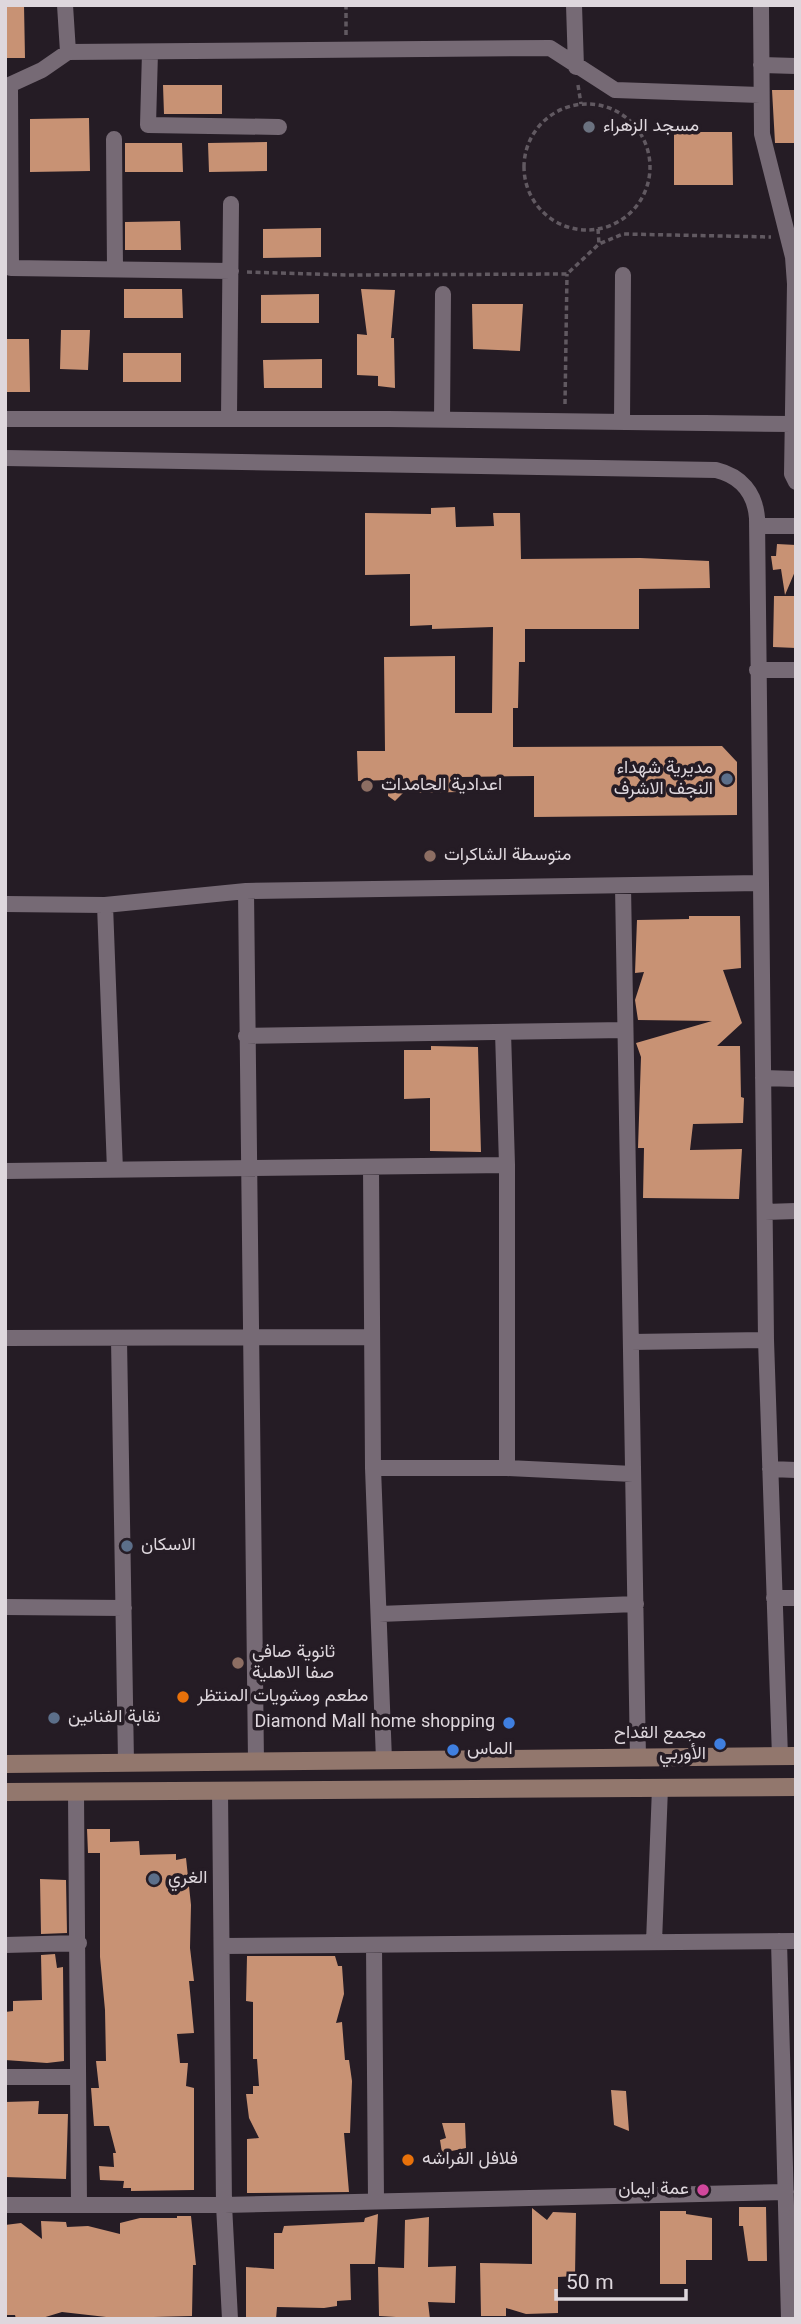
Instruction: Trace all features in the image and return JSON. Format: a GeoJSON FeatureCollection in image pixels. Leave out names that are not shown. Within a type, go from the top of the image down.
{"type":"FeatureCollection","features":[{"type":"Feature","properties":{"kind":"street"},"geometry":{"type":"LineString","coordinates":[[65,5],[68,52]]}},
{"type":"Feature","properties":{"kind":"street"},"geometry":{"type":"LineString","coordinates":[[574,5],[576,66]]}},
{"type":"Feature","properties":{"kind":"street"},"geometry":{"type":"LineString","coordinates":[[761,5],[762,134],[788,238],[795,284],[792,474],[796,482]]}},
{"type":"Feature","properties":{"kind":"street"},"geometry":{"type":"LineString","coordinates":[[231,271],[11,268],[8,87],[68,52],[550,48],[615,90],[760,95]]}},
{"type":"Feature","properties":{"kind":"street"},"geometry":{"type":"LineString","coordinates":[[150,52],[148,125],[279,127]]}},
{"type":"Feature","properties":{"kind":"street"},"geometry":{"type":"LineString","coordinates":[[761,65],[796,66]]}},
{"type":"Feature","properties":{"kind":"street"},"geometry":{"type":"LineString","coordinates":[[114,139],[115,269]]}},
{"type":"Feature","properties":{"kind":"street"},"geometry":{"type":"LineString","coordinates":[[229,418],[231,204]]}},
{"type":"Feature","properties":{"kind":"street"},"geometry":{"type":"LineString","coordinates":[[622,422],[623,275]]}},
{"type":"Feature","properties":{"kind":"street"},"geometry":{"type":"LineString","coordinates":[[442,420],[443,294]]}},
{"type":"Feature","properties":{"kind":"street"},"geometry":{"type":"LineString","coordinates":[[5,419],[229,418],[793,424]]}},
{"type":"Feature","properties":{"kind":"street"},"geometry":{"type":"LineString","coordinates":[[5,458],[716,470],[734,476],[748,489],[756,508],[757,526],[766,1340],[774,1598],[788,1756],[5,1764]]}},
{"type":"Feature","properties":{"kind":"street"},"geometry":{"type":"LineString","coordinates":[[757,526],[796,526]]}},
{"type":"Feature","properties":{"kind":"street"},"geometry":{"type":"LineString","coordinates":[[757,670],[796,670]]}},
{"type":"Feature","properties":{"kind":"street"},"geometry":{"type":"LineString","coordinates":[[5,904],[105,905],[246,891],[760,883]]}},
{"type":"Feature","properties":{"kind":"street"},"geometry":{"type":"LineString","coordinates":[[623,886],[639,1758]]}},
{"type":"Feature","properties":{"kind":"street"},"geometry":{"type":"LineString","coordinates":[[246,891],[247,1168],[256,1762]]}},
{"type":"Feature","properties":{"kind":"street"},"geometry":{"type":"LineString","coordinates":[[105,905],[115,1170]]}},
{"type":"Feature","properties":{"kind":"street"},"geometry":{"type":"LineString","coordinates":[[246,1036],[625,1030]]}},
{"type":"Feature","properties":{"kind":"street"},"geometry":{"type":"LineString","coordinates":[[503,1032],[507,1165],[507,1468]]}},
{"type":"Feature","properties":{"kind":"street"},"geometry":{"type":"LineString","coordinates":[[763,1078],[796,1079]]}},
{"type":"Feature","properties":{"kind":"street"},"geometry":{"type":"LineString","coordinates":[[5,1171],[507,1165]]}},
{"type":"Feature","properties":{"kind":"street"},"geometry":{"type":"LineString","coordinates":[[371,1167],[373,1468],[384,1760]]}},
{"type":"Feature","properties":{"kind":"street"},"geometry":{"type":"LineString","coordinates":[[765,1212],[796,1211]]}},
{"type":"Feature","properties":{"kind":"street"},"geometry":{"type":"LineString","coordinates":[[5,1338],[372,1338]]}},
{"type":"Feature","properties":{"kind":"street"},"geometry":{"type":"LineString","coordinates":[[119,1339],[126,1762]]}},
{"type":"Feature","properties":{"kind":"street"},"geometry":{"type":"LineString","coordinates":[[631,1342],[766,1340]]}},
{"type":"Feature","properties":{"kind":"street"},"geometry":{"type":"LineString","coordinates":[[373,1468],[507,1468],[633,1474]]}},
{"type":"Feature","properties":{"kind":"street"},"geometry":{"type":"LineString","coordinates":[[770,1469],[796,1470]]}},
{"type":"Feature","properties":{"kind":"street"},"geometry":{"type":"LineString","coordinates":[[774,1598],[796,1598]]}},
{"type":"Feature","properties":{"kind":"street"},"geometry":{"type":"LineString","coordinates":[[379,1614],[635,1604]]}},
{"type":"Feature","properties":{"kind":"street"},"geometry":{"type":"LineString","coordinates":[[5,1608],[124,1608]]}},
{"type":"Feature","properties":{"kind":"street"},"geometry":{"type":"LineString","coordinates":[[489,1787],[490,1758]]}},
{"type":"Feature","properties":{"kind":"street"},"geometry":{"type":"LineString","coordinates":[[5,1792],[796,1787]]}},
{"type":"Feature","properties":{"kind":"street"},"geometry":{"type":"LineString","coordinates":[[654,1942],[660,1788]]}},
{"type":"Feature","properties":{"kind":"street"},"geometry":{"type":"LineString","coordinates":[[220,1791],[224,2205],[229,2319]]}},
{"type":"Feature","properties":{"kind":"street"},"geometry":{"type":"LineString","coordinates":[[76,1792],[79,2205]]}},
{"type":"Feature","properties":{"kind":"street"},"geometry":{"type":"LineString","coordinates":[[222,1946],[788,1941],[786,2192],[789,2319]]}},
{"type":"Feature","properties":{"kind":"street"},"geometry":{"type":"LineString","coordinates":[[5,1945],[79,1943]]}},
{"type":"Feature","properties":{"kind":"street"},"geometry":{"type":"LineString","coordinates":[[374,1945],[376,2200]]}},
{"type":"Feature","properties":{"kind":"street"},"geometry":{"type":"LineString","coordinates":[[5,2077],[78,2077]]}},
{"type":"Feature","properties":{"kind":"street"},"geometry":{"type":"LineString","coordinates":[[5,2205],[224,2205],[786,2192]]}},
{"type":"Feature","properties":{"kind":"path"},"geometry":{"type":"LineString","coordinates":[[345,51],[346,5]]}},
{"type":"Feature","properties":{"kind":"path"},"geometry":{"type":"LineString","coordinates":[[581,104],[606,107],[629,120],[645,140],[650,165],[646,190],[632,212],[622,220],[598,229],[571,228],[558,223],[538,206],[526,181],[525,155],[536,130],[555,112],[581,104]]}},
{"type":"Feature","properties":{"kind":"path"},"geometry":{"type":"LineString","coordinates":[[598,229],[599,244]]}},
{"type":"Feature","properties":{"kind":"path"},"geometry":{"type":"LineString","coordinates":[[231,271],[346,275],[567,274],[599,244],[624,234],[788,238]]}},
{"type":"Feature","properties":{"kind":"path"},"geometry":{"type":"LineString","coordinates":[[565,421],[567,274]]}},
{"type":"Feature","properties":{"kind":"building"},"geometry":{"type":"Polygon","coordinates":[[[5,5],[24,5],[25,58],[5,58],[5,5]]]}},
{"type":"Feature","properties":{"kind":"building"},"geometry":{"type":"Polygon","coordinates":[[[163,85],[222,85],[222,114],[164,114],[163,85]]]}},
{"type":"Feature","properties":{"kind":"building"},"geometry":{"type":"Polygon","coordinates":[[[772,90],[796,90],[796,143],[775,143],[772,90]]]}},
{"type":"Feature","properties":{"kind":"building"},"geometry":{"type":"Polygon","coordinates":[[[89,118],[90,171],[30,172],[30,119],[89,118]]]}},
{"type":"Feature","properties":{"kind":"building"},"geometry":{"type":"Polygon","coordinates":[[[674,132],[732,132],[733,185],[674,185],[674,132]]]}},
{"type":"Feature","properties":{"kind":"building"},"geometry":{"type":"Polygon","coordinates":[[[267,142],[267,171],[209,172],[208,143],[267,142]]]}},
{"type":"Feature","properties":{"kind":"building"},"geometry":{"type":"Polygon","coordinates":[[[125,143],[182,143],[183,172],[125,172],[125,143]]]}},
{"type":"Feature","properties":{"kind":"building"},"geometry":{"type":"Polygon","coordinates":[[[180,221],[181,250],[125,250],[125,222],[180,221]]]}},
{"type":"Feature","properties":{"kind":"building"},"geometry":{"type":"Polygon","coordinates":[[[321,228],[321,257],[263,258],[263,229],[321,228]]]}},
{"type":"Feature","properties":{"kind":"building"},"geometry":{"type":"Polygon","coordinates":[[[124,289],[182,289],[183,318],[124,318],[124,289]]]}},
{"type":"Feature","properties":{"kind":"building"},"geometry":{"type":"Polygon","coordinates":[[[361,289],[395,290],[391,338],[394,338],[395,388],[378,386],[378,376],[357,375],[357,334],[367,335],[361,289]]]}},
{"type":"Feature","properties":{"kind":"building"},"geometry":{"type":"Polygon","coordinates":[[[319,294],[319,323],[261,323],[261,295],[319,294]]]}},
{"type":"Feature","properties":{"kind":"building"},"geometry":{"type":"Polygon","coordinates":[[[472,304],[523,304],[520,351],[473,349],[472,304]]]}},
{"type":"Feature","properties":{"kind":"building"},"geometry":{"type":"Polygon","coordinates":[[[61,330],[90,330],[88,370],[60,369],[61,330]]]}},
{"type":"Feature","properties":{"kind":"building"},"geometry":{"type":"Polygon","coordinates":[[[5,339],[29,339],[30,392],[5,392],[5,339]]]}},
{"type":"Feature","properties":{"kind":"building"},"geometry":{"type":"Polygon","coordinates":[[[123,353],[181,353],[181,382],[123,382],[123,353]]]}},
{"type":"Feature","properties":{"kind":"building"},"geometry":{"type":"Polygon","coordinates":[[[322,359],[322,388],[264,388],[263,360],[322,359]]]}},
{"type":"Feature","properties":{"kind":"building"},"geometry":{"type":"Polygon","coordinates":[[[455,507],[456,527],[494,526],[493,513],[520,513],[521,559],[640,558],[709,561],[710,588],[639,589],[639,629],[525,629],[525,662],[519,662],[518,708],[513,708],[513,747],[722,746],[737,762],[737,815],[534,817],[534,776],[461,777],[461,792],[403,793],[395,801],[388,796],[388,780],[358,781],[357,751],[385,751],[384,657],[455,656],[455,713],[492,713],[493,627],[432,629],[432,625],[410,626],[410,574],[365,575],[365,513],[431,514],[431,508],[455,507]]]}},
{"type":"Feature","properties":{"kind":"building"},"geometry":{"type":"Polygon","coordinates":[[[777,544],[796,545],[796,569],[785,595],[781,569],[773,570],[771,556],[776,556],[777,544]]]}},
{"type":"Feature","properties":{"kind":"building"},"geometry":{"type":"Polygon","coordinates":[[[774,596],[796,596],[796,648],[773,647],[774,596]]]}},
{"type":"Feature","properties":{"kind":"building"},"geometry":{"type":"Polygon","coordinates":[[[689,916],[740,916],[741,968],[723,970],[742,1023],[717,1046],[740,1046],[743,1123],[693,1124],[690,1150],[742,1149],[739,1199],[643,1198],[644,1148],[638,1148],[641,1057],[636,1043],[712,1021],[638,1020],[635,1000],[644,972],[635,973],[637,920],[689,919],[689,916]]]}},
{"type":"Feature","properties":{"kind":"building"},"geometry":{"type":"Polygon","coordinates":[[[431,1046],[478,1047],[481,1152],[430,1151],[430,1098],[404,1099],[404,1050],[431,1050],[431,1046]]]}},
{"type":"Feature","properties":{"kind":"building"},"geometry":{"type":"Polygon","coordinates":[[[87,1829],[110,1829],[110,1842],[139,1841],[140,1855],[176,1854],[176,1860],[186,1858],[191,1905],[190,1948],[194,1981],[189,1981],[194,2033],[177,2034],[180,2063],[188,2063],[186,2086],[194,2088],[194,2190],[131,2191],[131,2188],[123,2188],[124,2181],[100,2180],[99,2166],[114,2167],[113,2153],[116,2153],[109,2126],[94,2126],[91,2088],[99,2088],[96,2061],[106,2061],[105,2010],[100,1957],[100,1853],[88,1853],[87,1829]]]}},
{"type":"Feature","properties":{"kind":"building"},"geometry":{"type":"Polygon","coordinates":[[[40,1879],[66,1880],[67,1933],[41,1934],[40,1879]]]}},
{"type":"Feature","properties":{"kind":"building"},"geometry":{"type":"Polygon","coordinates":[[[55,1954],[57,1968],[63,1967],[64,2061],[47,2063],[5,2060],[5,2012],[13,2011],[13,2001],[42,2000],[41,1955],[55,1954]]]}},
{"type":"Feature","properties":{"kind":"building"},"geometry":{"type":"Polygon","coordinates":[[[247,1956],[335,1956],[338,1966],[342,1966],[344,1994],[336,2023],[342,2022],[345,2060],[349,2060],[352,2081],[350,2133],[344,2133],[349,2192],[247,2193],[247,2139],[259,2138],[249,2118],[246,2094],[253,2094],[253,2086],[259,2086],[257,2059],[253,2059],[253,2002],[246,2001],[247,1956]]]}},
{"type":"Feature","properties":{"kind":"building"},"geometry":{"type":"Polygon","coordinates":[[[611,2090],[626,2091],[629,2131],[614,2125],[611,2090]]]}},
{"type":"Feature","properties":{"kind":"building"},"geometry":{"type":"Polygon","coordinates":[[[39,2101],[38,2114],[68,2114],[66,2179],[5,2177],[5,2102],[39,2101]]]}},
{"type":"Feature","properties":{"kind":"building"},"geometry":{"type":"Polygon","coordinates":[[[442,2123],[465,2123],[466,2148],[442,2153],[440,2140],[446,2138],[442,2123]]]}},
{"type":"Feature","properties":{"kind":"building"},"geometry":{"type":"Polygon","coordinates":[[[739,2207],[766,2207],[767,2261],[748,2261],[743,2226],[739,2226],[739,2207]]]}},
{"type":"Feature","properties":{"kind":"building"},"geometry":{"type":"Polygon","coordinates":[[[532,2208],[547,2220],[553,2212],[576,2213],[575,2276],[558,2277],[558,2313],[526,2314],[506,2308],[506,2316],[481,2316],[480,2263],[532,2264],[532,2208]]]}},
{"type":"Feature","properties":{"kind":"building"},"geometry":{"type":"Polygon","coordinates":[[[660,2211],[686,2211],[686,2214],[712,2218],[712,2260],[686,2260],[686,2284],[660,2284],[660,2211]]]}},
{"type":"Feature","properties":{"kind":"building"},"geometry":{"type":"Polygon","coordinates":[[[378,2214],[375,2264],[350,2264],[351,2300],[337,2301],[337,2306],[324,2308],[277,2307],[276,2319],[246,2318],[246,2267],[274,2269],[274,2233],[282,2233],[284,2226],[364,2222],[365,2218],[378,2214]]]}},
{"type":"Feature","properties":{"kind":"building"},"geometry":{"type":"Polygon","coordinates":[[[191,2216],[196,2265],[193,2265],[192,2316],[115,2318],[62,2312],[39,2319],[16,2319],[15,2315],[7,2315],[5,2225],[21,2223],[42,2239],[41,2221],[66,2222],[67,2227],[88,2226],[120,2234],[120,2223],[140,2218],[191,2216]]]}},
{"type":"Feature","properties":{"kind":"building"},"geometry":{"type":"Polygon","coordinates":[[[429,2217],[428,2267],[456,2266],[455,2303],[428,2302],[430,2319],[379,2316],[378,2267],[404,2268],[405,2220],[429,2217]]]}},
{"type":"Feature","properties":{"kind":"place","name":"مسجد الزهراء"},"geometry":{"type":"Point","coordinates":[589,127]}},
{"type":"Feature","properties":{"kind":"place","name":"مديرية شهداء النجف الاشرف"},"geometry":{"type":"Point","coordinates":[727,779]}},
{"type":"Feature","properties":{"kind":"place","name":"اعدادية الحامدات"},"geometry":{"type":"Point","coordinates":[367,786]}},
{"type":"Feature","properties":{"kind":"place","name":"متوسطة الشاكرات"},"geometry":{"type":"Point","coordinates":[430,856]}},
{"type":"Feature","properties":{"kind":"place","name":"الاسكان"},"geometry":{"type":"Point","coordinates":[127,1546]}},
{"type":"Feature","properties":{"kind":"place","name":"ثانوية صافي صفا الاهلية"},"geometry":{"type":"Point","coordinates":[238,1663]}},
{"type":"Feature","properties":{"kind":"place","name":"مطعم ومشويات المنتظر"},"geometry":{"type":"Point","coordinates":[183,1697]}},
{"type":"Feature","properties":{"kind":"place","name":"نقابة الفنانين"},"geometry":{"type":"Point","coordinates":[54,1718]}},
{"type":"Feature","properties":{"kind":"place","name":"Diamond Mall home shopping"},"geometry":{"type":"Point","coordinates":[509,1723]}},
{"type":"Feature","properties":{"kind":"place","name":"مجمع القداح الأوربي"},"geometry":{"type":"Point","coordinates":[720,1744]}},
{"type":"Feature","properties":{"kind":"place","name":"الماس"},"geometry":{"type":"Point","coordinates":[453,1750]}},
{"type":"Feature","properties":{"kind":"place","name":"الغري"},"geometry":{"type":"Point","coordinates":[154,1879]}},
{"type":"Feature","properties":{"kind":"place","name":"فلافل الفراشه"},"geometry":{"type":"Point","coordinates":[408,2160]}},
{"type":"Feature","properties":{"kind":"place","name":"عمة ايمان"},"geometry":{"type":"Point","coordinates":[703,2190]}}]}
